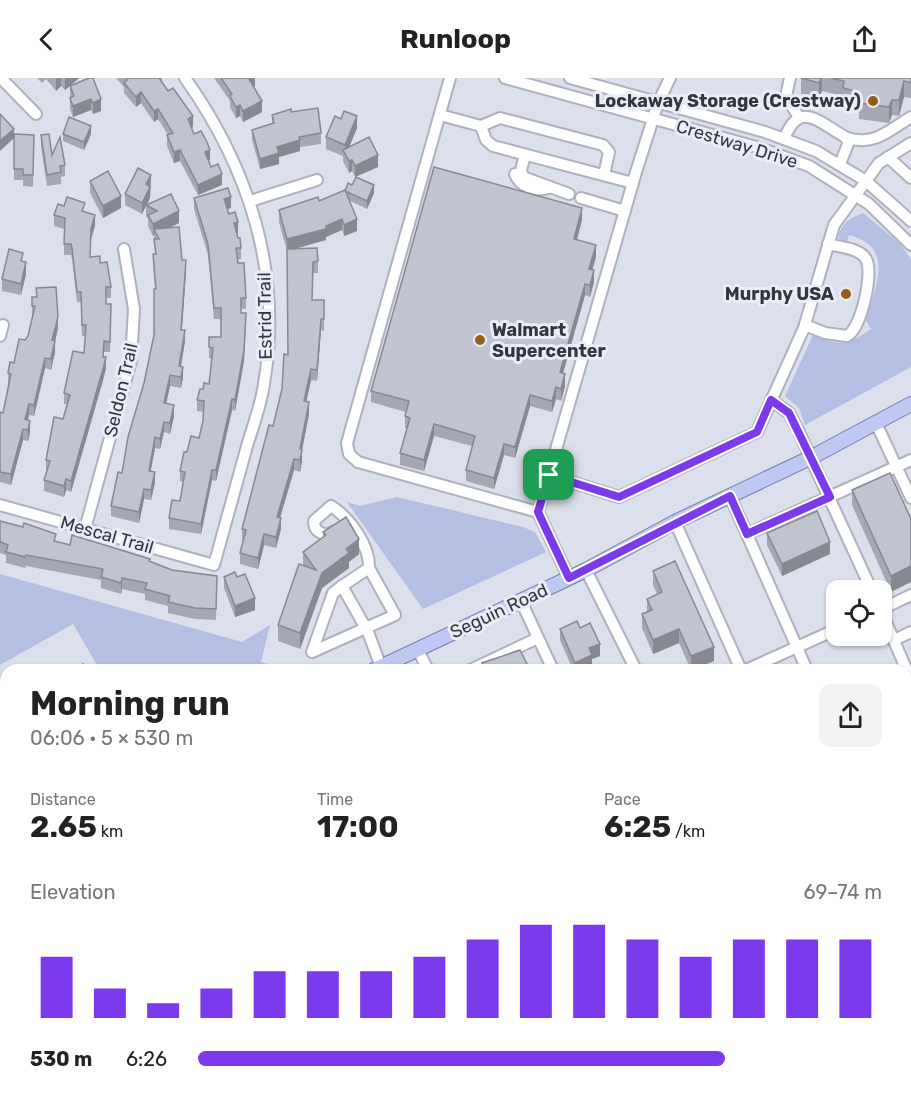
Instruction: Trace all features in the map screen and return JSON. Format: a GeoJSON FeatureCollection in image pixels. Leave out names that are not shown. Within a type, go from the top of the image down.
{"type":"FeatureCollection","features":[{"type":"Feature","properties":{"kind":"main road","name":"Seguin Road"},"geometry":{"type":"LineString","coordinates":[[389,664],[586,570],[675,522],[812,457],[911,404]]}},
{"type":"Feature","properties":{"kind":"street"},"geometry":{"type":"LineString","coordinates":[[1,78],[36,114]]}},
{"type":"Feature","properties":{"kind":"street","name":"Estrid Trail"},"geometry":{"type":"LineString","coordinates":[[185,78],[228,146],[250,201],[266,266],[269,306],[264,386],[214,565]]}},
{"type":"Feature","properties":{"kind":"street"},"geometry":{"type":"LineString","coordinates":[[450,78],[347,443],[349,454],[358,462],[538,512]]}},
{"type":"Feature","properties":{"kind":"street","name":"Crestway Drive"},"geometry":{"type":"LineString","coordinates":[[506,78],[793,160],[831,178],[855,194],[911,245]]}},
{"type":"Feature","properties":{"kind":"street","name":"Crestway Drive"},"geometry":{"type":"LineString","coordinates":[[570,78],[784,139],[840,164],[866,181],[911,221]]}},
{"type":"Feature","properties":{"kind":"street"},"geometry":{"type":"LineString","coordinates":[[569,578],[538,512],[633,183],[658,103],[670,78]]}},
{"type":"Feature","properties":{"kind":"street"},"geometry":{"type":"LineString","coordinates":[[790,78],[786,96],[798,116]]}},
{"type":"Feature","properties":{"kind":"street"},"geometry":{"type":"LineString","coordinates":[[440,115],[481,126],[500,118],[603,146],[609,152],[604,175]]}},
{"type":"Feature","properties":{"kind":"street"},"geometry":{"type":"LineString","coordinates":[[784,139],[791,122],[798,116],[806,116],[847,138],[862,142],[871,141],[911,117]]}},
{"type":"Feature","properties":{"kind":"street"},"geometry":{"type":"LineString","coordinates":[[481,126],[486,140],[493,146],[633,183]]}},
{"type":"Feature","properties":{"kind":"street"},"geometry":{"type":"LineString","coordinates":[[840,164],[848,144],[847,138]]}},
{"type":"Feature","properties":{"kind":"street"},"geometry":{"type":"LineString","coordinates":[[549,475],[619,497],[757,432],[805,325],[834,225],[879,164],[911,143]]}},
{"type":"Feature","properties":{"kind":"street"},"geometry":{"type":"LineString","coordinates":[[522,154],[523,177],[569,194]]}},
{"type":"Feature","properties":{"kind":"street"},"geometry":{"type":"LineString","coordinates":[[888,157],[911,178]]}},
{"type":"Feature","properties":{"kind":"street"},"geometry":{"type":"LineString","coordinates":[[250,201],[317,180]]}},
{"type":"Feature","properties":{"kind":"street"},"geometry":{"type":"LineString","coordinates":[[581,198],[625,211]]}},
{"type":"Feature","properties":{"kind":"street"},"geometry":{"type":"LineString","coordinates":[[805,325],[838,337],[847,336],[858,326],[869,269],[866,257],[856,251],[828,244]]}},
{"type":"Feature","properties":{"kind":"street","name":"Seldon Trail"},"geometry":{"type":"LineString","coordinates":[[85,529],[131,361],[134,309],[124,249]]}},
{"type":"Feature","properties":{"kind":"street"},"geometry":{"type":"LineString","coordinates":[[771,400],[789,413],[812,457],[867,580]]}},
{"type":"Feature","properties":{"kind":"street"},"geometry":{"type":"LineString","coordinates":[[876,423],[911,498]]}},
{"type":"Feature","properties":{"kind":"street"},"geometry":{"type":"LineString","coordinates":[[747,534],[911,460]]}},
{"type":"Feature","properties":{"kind":"street"},"geometry":{"type":"LineString","coordinates":[[730,496],[804,664]]}},
{"type":"Feature","properties":{"kind":"street","name":"Mescal Trail"},"geometry":{"type":"LineString","coordinates":[[0,505],[214,565]]}},
{"type":"Feature","properties":{"kind":"street"},"geometry":{"type":"LineString","coordinates":[[345,518],[370,555],[369,568],[395,615],[312,652],[333,593],[369,568]]}},
{"type":"Feature","properties":{"kind":"street"},"geometry":{"type":"LineString","coordinates":[[675,522],[741,664]]}},
{"type":"Feature","properties":{"kind":"street"},"geometry":{"type":"LineString","coordinates":[[586,570],[633,664]]}},
{"type":"Feature","properties":{"kind":"street"},"geometry":{"type":"LineString","coordinates":[[342,586],[366,628],[377,664]]}},
{"type":"Feature","properties":{"kind":"street"},"geometry":{"type":"LineString","coordinates":[[892,604],[911,595]]}},
{"type":"Feature","properties":{"kind":"street"},"geometry":{"type":"LineString","coordinates":[[520,601],[550,664]]}},
{"type":"Feature","properties":{"kind":"street"},"geometry":{"type":"LineString","coordinates":[[894,640],[911,632]]}},
{"type":"Feature","properties":{"kind":"street"},"geometry":{"type":"LineString","coordinates":[[758,664],[826,634]]}},
{"type":"Feature","properties":{"kind":"street"},"geometry":{"type":"LineString","coordinates":[[892,636],[903,664]]}},
{"type":"Feature","properties":{"kind":"street"},"geometry":{"type":"LineString","coordinates":[[483,664],[538,638]]}},
{"type":"Feature","properties":{"kind":"street"},"geometry":{"type":"LineString","coordinates":[[418,650],[425,664]]}},
{"type":"Feature","properties":{"kind":"shaded area"},"geometry":{"type":"Polygon","coordinates":[[[863,213],[899,243],[911,259],[911,367],[805,425],[799,408],[785,396],[813,335],[830,341],[843,342],[856,339],[871,329],[866,320],[877,282],[879,270],[877,259],[873,249],[864,241],[849,235],[847,242],[838,238],[841,228],[847,222],[863,213]]]}},
{"type":"Feature","properties":{"kind":"shaded area"},"geometry":{"type":"Polygon","coordinates":[[[397,497],[523,527],[535,532],[546,552],[423,609],[347,502],[360,506],[397,497]]]}},
{"type":"Feature","properties":{"kind":"shaded area"},"geometry":{"type":"Polygon","coordinates":[[[0,574],[242,642],[270,625],[261,662],[268,664],[96,664],[73,624],[0,664],[0,574]]]}},
{"type":"Feature","properties":{"kind":"building"},"geometry":{"type":"Polygon","coordinates":[[[93,78],[101,99],[93,103],[91,99],[73,106],[70,98],[74,96],[70,86],[93,78]]]}},
{"type":"Feature","properties":{"kind":"building"},"geometry":{"type":"Polygon","coordinates":[[[126,78],[159,78],[168,91],[173,88],[193,116],[188,119],[194,134],[201,131],[207,142],[210,150],[205,152],[211,167],[218,164],[222,174],[198,185],[180,150],[174,152],[167,135],[173,133],[158,109],[154,111],[141,92],[136,97],[124,83],[126,78]]]}},
{"type":"Feature","properties":{"kind":"building"},"geometry":{"type":"Polygon","coordinates":[[[221,78],[251,78],[249,79],[262,101],[243,111],[240,105],[236,107],[230,96],[232,94],[221,78]]]}},
{"type":"Feature","properties":{"kind":"building"},"geometry":{"type":"Polygon","coordinates":[[[801,78],[821,78],[819,83],[801,78]]]}},
{"type":"Feature","properties":{"kind":"building"},"geometry":{"type":"Polygon","coordinates":[[[831,78],[911,78],[911,83],[904,81],[899,100],[892,100],[889,107],[859,103],[859,92],[843,88],[844,81],[831,78]]]}},
{"type":"Feature","properties":{"kind":"building"},"geometry":{"type":"Polygon","coordinates":[[[318,108],[321,133],[299,137],[300,140],[277,147],[279,153],[260,159],[252,130],[274,123],[272,115],[291,109],[291,112],[318,108]]]}},
{"type":"Feature","properties":{"kind":"building"},"geometry":{"type":"Polygon","coordinates":[[[344,111],[357,116],[345,145],[326,137],[335,116],[341,119],[344,111]]]}},
{"type":"Feature","properties":{"kind":"building"},"geometry":{"type":"Polygon","coordinates":[[[0,114],[14,129],[0,141],[0,114]]]}},
{"type":"Feature","properties":{"kind":"building"},"geometry":{"type":"Polygon","coordinates":[[[69,117],[91,126],[84,142],[63,134],[69,117]]]}},
{"type":"Feature","properties":{"kind":"building"},"geometry":{"type":"Polygon","coordinates":[[[14,134],[34,135],[33,175],[23,175],[23,169],[14,169],[14,134]]]}},
{"type":"Feature","properties":{"kind":"building"},"geometry":{"type":"Polygon","coordinates":[[[49,134],[52,155],[60,137],[65,165],[60,166],[61,172],[47,175],[41,135],[49,134]]]}},
{"type":"Feature","properties":{"kind":"building"},"geometry":{"type":"Polygon","coordinates":[[[369,137],[378,155],[355,166],[343,150],[369,137]]]}},
{"type":"Feature","properties":{"kind":"building","name":"Walmart Supercenter"},"geometry":{"type":"Polygon","coordinates":[[[434,167],[582,208],[574,239],[596,245],[589,269],[594,270],[590,285],[585,284],[560,372],[565,374],[561,389],[556,387],[552,401],[530,395],[515,447],[504,444],[494,478],[466,470],[475,436],[434,424],[424,460],[400,453],[410,418],[405,416],[409,401],[371,391],[434,167]]]}},
{"type":"Feature","properties":{"kind":"building"},"geometry":{"type":"Polygon","coordinates":[[[138,168],[151,175],[146,184],[150,187],[142,203],[125,194],[138,168]]]}},
{"type":"Feature","properties":{"kind":"building"},"geometry":{"type":"Polygon","coordinates":[[[108,171],[121,196],[103,206],[90,181],[108,171]]]}},
{"type":"Feature","properties":{"kind":"building"},"geometry":{"type":"Polygon","coordinates":[[[356,177],[374,185],[367,201],[345,191],[348,183],[352,185],[356,177]]]}},
{"type":"Feature","properties":{"kind":"building"},"geometry":{"type":"Polygon","coordinates":[[[228,188],[231,197],[224,199],[229,214],[235,212],[238,222],[234,223],[241,248],[236,248],[238,263],[244,263],[246,298],[241,298],[241,313],[246,313],[244,350],[235,400],[232,399],[216,470],[212,470],[201,524],[169,518],[172,500],[180,501],[185,472],[180,471],[184,452],[187,452],[191,436],[199,438],[203,421],[204,401],[197,400],[204,383],[209,384],[213,348],[209,347],[209,337],[221,337],[221,308],[214,308],[208,244],[194,198],[228,188]]]}},
{"type":"Feature","properties":{"kind":"building"},"geometry":{"type":"Polygon","coordinates":[[[345,190],[357,219],[344,225],[342,219],[326,226],[326,229],[287,239],[279,210],[318,197],[319,201],[345,190]]]}},
{"type":"Feature","properties":{"kind":"building"},"geometry":{"type":"Polygon","coordinates":[[[171,194],[179,211],[153,224],[148,215],[157,211],[146,205],[171,194]]]}},
{"type":"Feature","properties":{"kind":"building"},"geometry":{"type":"Polygon","coordinates":[[[67,197],[85,203],[82,211],[95,215],[91,229],[90,257],[100,256],[100,263],[107,262],[111,287],[106,287],[106,304],[111,304],[110,342],[104,341],[103,357],[106,357],[103,369],[71,481],[66,479],[64,486],[44,480],[50,461],[46,460],[54,417],[63,419],[70,395],[64,393],[73,351],[84,353],[86,325],[82,325],[81,292],[77,292],[71,244],[64,244],[65,218],[54,215],[58,204],[64,206],[67,197]]]}},
{"type":"Feature","properties":{"kind":"building"},"geometry":{"type":"Polygon","coordinates":[[[179,227],[182,260],[186,260],[181,330],[185,330],[179,366],[183,367],[181,377],[170,375],[164,403],[174,405],[170,423],[164,422],[160,439],[155,437],[149,471],[155,472],[151,490],[144,489],[139,512],[111,506],[118,472],[122,473],[128,437],[144,383],[154,335],[154,289],[156,289],[153,254],[156,254],[154,239],[159,239],[154,229],[179,227]]]}},
{"type":"Feature","properties":{"kind":"building"},"geometry":{"type":"Polygon","coordinates":[[[317,248],[318,261],[313,262],[312,300],[324,300],[324,319],[321,319],[317,370],[311,369],[304,401],[309,402],[300,449],[302,450],[300,460],[294,459],[277,517],[281,518],[276,537],[264,534],[258,558],[240,553],[246,530],[242,529],[269,425],[273,426],[282,389],[284,354],[288,355],[287,249],[317,248]]]}},
{"type":"Feature","properties":{"kind":"building"},"geometry":{"type":"Polygon","coordinates":[[[9,249],[23,253],[21,261],[26,262],[21,284],[2,279],[9,249]]]}},
{"type":"Feature","properties":{"kind":"building"},"geometry":{"type":"Polygon","coordinates":[[[56,287],[58,317],[52,340],[55,341],[51,359],[45,358],[34,405],[29,404],[25,419],[30,421],[28,430],[23,429],[11,474],[0,472],[0,412],[3,413],[11,374],[8,373],[10,362],[14,363],[19,339],[25,340],[28,336],[35,306],[32,306],[32,297],[37,297],[36,288],[56,287]]]}},
{"type":"Feature","properties":{"kind":"building"},"geometry":{"type":"Polygon","coordinates":[[[890,473],[911,519],[911,566],[891,576],[852,490],[890,473]]]}},
{"type":"Feature","properties":{"kind":"building"},"geometry":{"type":"Polygon","coordinates":[[[817,511],[830,542],[782,564],[767,533],[817,511]]]}},
{"type":"Feature","properties":{"kind":"building"},"geometry":{"type":"Polygon","coordinates":[[[346,517],[359,539],[346,549],[349,553],[322,573],[300,633],[278,625],[299,564],[316,570],[303,552],[326,535],[323,532],[346,517]]]}},
{"type":"Feature","properties":{"kind":"building"},"geometry":{"type":"Polygon","coordinates":[[[0,521],[23,527],[24,523],[56,534],[54,541],[70,545],[72,535],[150,559],[149,561],[172,570],[217,576],[216,609],[195,608],[168,602],[170,596],[145,589],[147,583],[122,578],[121,583],[101,577],[103,569],[6,552],[8,545],[0,542],[0,521]]]}},
{"type":"Feature","properties":{"kind":"building"},"geometry":{"type":"Polygon","coordinates":[[[675,561],[714,647],[691,656],[679,629],[653,640],[642,614],[652,610],[647,599],[662,592],[653,571],[675,561]]]}},
{"type":"Feature","properties":{"kind":"building"},"geometry":{"type":"Polygon","coordinates":[[[235,572],[237,577],[245,574],[255,598],[235,606],[224,577],[235,572]]]}},
{"type":"Feature","properties":{"kind":"building"},"geometry":{"type":"Polygon","coordinates":[[[577,621],[580,628],[590,623],[600,644],[589,648],[592,655],[575,663],[560,629],[577,621]]]}},
{"type":"Feature","properties":{"kind":"building"},"geometry":{"type":"Polygon","coordinates":[[[520,650],[527,664],[483,664],[520,650]]]}},
{"type":"Feature","properties":{"kind":"place","name":"Lockaway Storage (Crestway)"},"geometry":{"type":"Point","coordinates":[873,101]}},
{"type":"Feature","properties":{"kind":"place","name":"Murphy USA"},"geometry":{"type":"Point","coordinates":[846,294]}},
{"type":"Feature","properties":{"kind":"place","name":"Walmart Supercenter"},"geometry":{"type":"Point","coordinates":[480,340]}},
{"type":"Feature","properties":{"kind":"route"},"geometry":{"type":"LineString","coordinates":[[771,400],[789,413],[830,497],[747,534],[730,496],[569,578],[538,512],[549,475],[619,497],[757,432],[771,400]]}}]}
